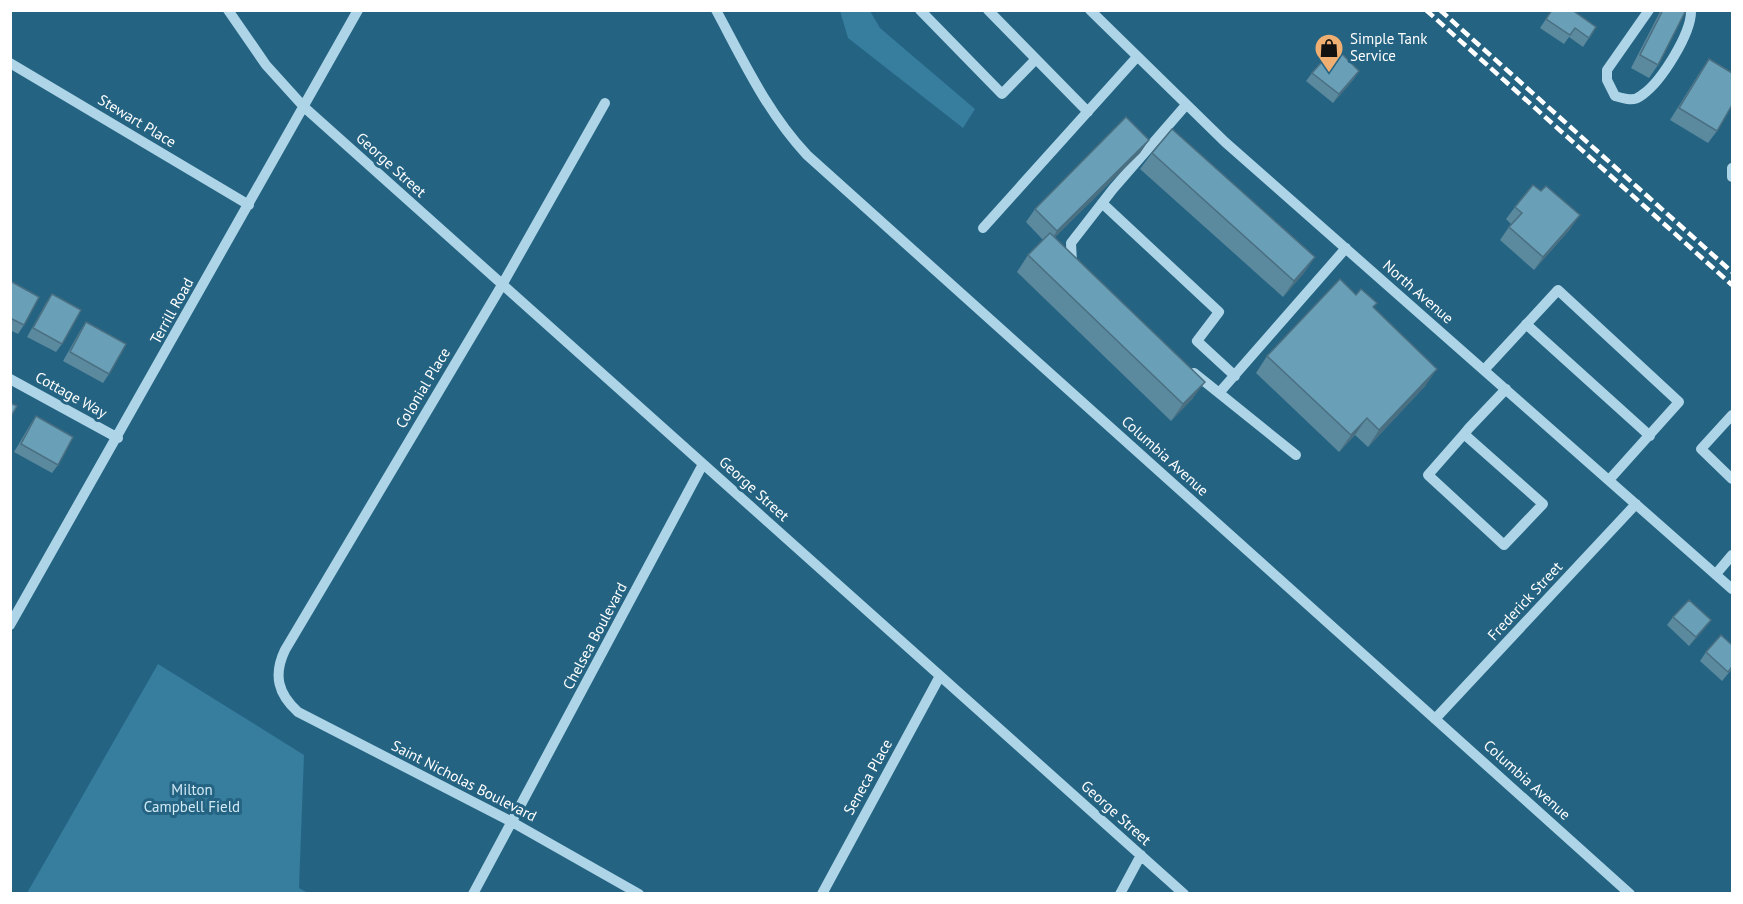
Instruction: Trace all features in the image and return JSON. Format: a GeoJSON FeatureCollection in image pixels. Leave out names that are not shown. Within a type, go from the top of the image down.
{"type":"FeatureCollection","features":[{"type":"Feature","properties":{"kind":"street","name":"George Street"},"geometry":{"type":"LineString","coordinates":[[228,10],[266,64],[304,107],[1184,894]]}},
{"type":"Feature","properties":{"kind":"street","name":"Terrill Road"},"geometry":{"type":"LineString","coordinates":[[10,625],[118,438],[358,10]]}},
{"type":"Feature","properties":{"kind":"street","name":"Columbia Avenue"},"geometry":{"type":"LineString","coordinates":[[716,10],[761,95],[782,128],[807,155],[1630,894]]}},
{"type":"Feature","properties":{"kind":"street"},"geometry":{"type":"LineString","coordinates":[[920,10],[1002,94],[1036,59]]}},
{"type":"Feature","properties":{"kind":"street"},"geometry":{"type":"LineString","coordinates":[[988,10],[1088,112]]}},
{"type":"Feature","properties":{"kind":"street","name":"North Avenue"},"geometry":{"type":"LineString","coordinates":[[1090,10],[1186,105],[1732,589]]}},
{"type":"Feature","properties":{"kind":"street"},"geometry":{"type":"LineString","coordinates":[[1649,10],[1607,70],[1607,80],[1616,96],[1629,100],[1642,96],[1662,73],[1688,30],[1691,10]]}},
{"type":"Feature","properties":{"kind":"street"},"geometry":{"type":"LineString","coordinates":[[982,228],[1136,58]]}},
{"type":"Feature","properties":{"kind":"street","name":"Stewart Place"},"geometry":{"type":"LineString","coordinates":[[10,63],[249,205]]}},
{"type":"Feature","properties":{"kind":"street","name":"Colonial Place"},"geometry":{"type":"LineString","coordinates":[[280,691],[278,670],[285,650],[502,285],[605,103]]}},
{"type":"Feature","properties":{"kind":"street"},"geometry":{"type":"LineString","coordinates":[[1078,277],[1072,267],[1071,243],[1186,105]]}},
{"type":"Feature","properties":{"kind":"street"},"geometry":{"type":"LineString","coordinates":[[1732,168],[1732,177]]}},
{"type":"Feature","properties":{"kind":"street"},"geometry":{"type":"LineString","coordinates":[[1102,203],[1220,312],[1197,341],[1235,376]]}},
{"type":"Feature","properties":{"kind":"street"},"geometry":{"type":"LineString","coordinates":[[1219,393],[1346,248]]}},
{"type":"Feature","properties":{"kind":"street"},"geometry":{"type":"LineString","coordinates":[[1484,370],[1558,290],[1577,306],[1679,402],[1609,480]]}},
{"type":"Feature","properties":{"kind":"street"},"geometry":{"type":"LineString","coordinates":[[1526,324],[1650,436]]}},
{"type":"Feature","properties":{"kind":"street"},"geometry":{"type":"LineString","coordinates":[[1184,364],[1296,455]]}},
{"type":"Feature","properties":{"kind":"street","name":"Cottage Way"},"geometry":{"type":"LineString","coordinates":[[10,379],[118,438]]}},
{"type":"Feature","properties":{"kind":"street"},"geometry":{"type":"LineString","coordinates":[[1464,434],[1544,504],[1504,545],[1428,476],[1464,434],[1506,389]]}},
{"type":"Feature","properties":{"kind":"street"},"geometry":{"type":"LineString","coordinates":[[1732,415],[1701,449],[1732,479]]}},
{"type":"Feature","properties":{"kind":"street","name":"Chelsea Boulevard"},"geometry":{"type":"LineString","coordinates":[[473,894],[703,464]]}},
{"type":"Feature","properties":{"kind":"street","name":"Frederick Street"},"geometry":{"type":"LineString","coordinates":[[1435,719],[1636,504]]}},
{"type":"Feature","properties":{"kind":"street"},"geometry":{"type":"LineString","coordinates":[[1716,574],[1732,555]]}},
{"type":"Feature","properties":{"kind":"street","name":"Seneca Place"},"geometry":{"type":"LineString","coordinates":[[822,894],[940,676]]}},
{"type":"Feature","properties":{"kind":"street","name":"Saint Nicholas Boulevard"},"geometry":{"type":"LineString","coordinates":[[280,691],[298,712],[512,822],[639,894]]}},
{"type":"Feature","properties":{"kind":"street"},"geometry":{"type":"LineString","coordinates":[[1120,894],[1141,855]]}},
{"type":"Feature","properties":{"kind":"green space"},"geometry":{"type":"Polygon","coordinates":[[[840,11],[870,11],[880,28],[975,109],[963,128],[848,38],[840,11]]]}},
{"type":"Feature","properties":{"kind":"green space","name":"Milton Campbell Field"},"geometry":{"type":"Polygon","coordinates":[[[158,664],[304,755],[299,888],[308,893],[27,893],[158,664]]]}},
{"type":"Feature","properties":{"kind":"building"},"geometry":{"type":"Polygon","coordinates":[[[1552,10],[1572,10],[1596,27],[1589,38],[1575,28],[1570,35],[1546,19],[1552,10]]]}},
{"type":"Feature","properties":{"kind":"building"},"geometry":{"type":"Polygon","coordinates":[[[1663,10],[1686,10],[1658,65],[1640,55],[1663,10]]]}},
{"type":"Feature","properties":{"kind":"building","name":"Simple Tank Service"},"geometry":{"type":"Polygon","coordinates":[[[1335,47],[1359,71],[1339,94],[1312,73],[1335,47]]]}},
{"type":"Feature","properties":{"kind":"building"},"geometry":{"type":"Polygon","coordinates":[[[1709,59],[1732,73],[1732,105],[1717,131],[1679,108],[1709,59]]]}},
{"type":"Feature","properties":{"kind":"building"},"geometry":{"type":"Polygon","coordinates":[[[1126,117],[1149,140],[1057,231],[1035,209],[1126,117]]]}},
{"type":"Feature","properties":{"kind":"building"},"geometry":{"type":"Polygon","coordinates":[[[1172,129],[1315,257],[1294,281],[1152,153],[1172,129]]]}},
{"type":"Feature","properties":{"kind":"building"},"geometry":{"type":"Polygon","coordinates":[[[1533,185],[1541,191],[1546,186],[1580,215],[1543,257],[1509,227],[1522,213],[1515,207],[1533,185]]]}},
{"type":"Feature","properties":{"kind":"building"},"geometry":{"type":"Polygon","coordinates":[[[1050,233],[1205,382],[1183,404],[1028,255],[1050,233]]]}},
{"type":"Feature","properties":{"kind":"building"},"geometry":{"type":"Polygon","coordinates":[[[1340,279],[1356,295],[1361,289],[1377,303],[1373,307],[1437,369],[1379,430],[1367,418],[1351,435],[1267,356],[1340,279]]]}},
{"type":"Feature","properties":{"kind":"building"},"geometry":{"type":"Polygon","coordinates":[[[12,282],[39,297],[24,325],[10,318],[10,284],[12,282]]]}},
{"type":"Feature","properties":{"kind":"building"},"geometry":{"type":"Polygon","coordinates":[[[52,294],[81,310],[62,344],[33,328],[52,294]]]}},
{"type":"Feature","properties":{"kind":"building"},"geometry":{"type":"Polygon","coordinates":[[[86,322],[126,344],[109,374],[70,352],[86,322]]]}},
{"type":"Feature","properties":{"kind":"building"},"geometry":{"type":"Polygon","coordinates":[[[10,403],[17,406],[10,418],[10,403]]]}},
{"type":"Feature","properties":{"kind":"building"},"geometry":{"type":"Polygon","coordinates":[[[36,416],[73,437],[58,465],[21,444],[36,416]]]}},
{"type":"Feature","properties":{"kind":"building"},"geometry":{"type":"Polygon","coordinates":[[[1689,600],[1711,620],[1696,637],[1673,617],[1689,600]]]}},
{"type":"Feature","properties":{"kind":"building"},"geometry":{"type":"Polygon","coordinates":[[[1721,635],[1732,645],[1732,667],[1728,672],[1706,652],[1721,635]]]}},
{"type":"Feature","properties":{"kind":"railway"},"geometry":{"type":"LineString","coordinates":[[1426,10],[1732,285]]}},
{"type":"Feature","properties":{"kind":"railway"},"geometry":{"type":"LineString","coordinates":[[1440,10],[1732,272]]}},
{"type":"Feature","properties":{"kind":"place","name":"Simple Tank Service"},"geometry":{"type":"Point","coordinates":[1329,74]}}]}
